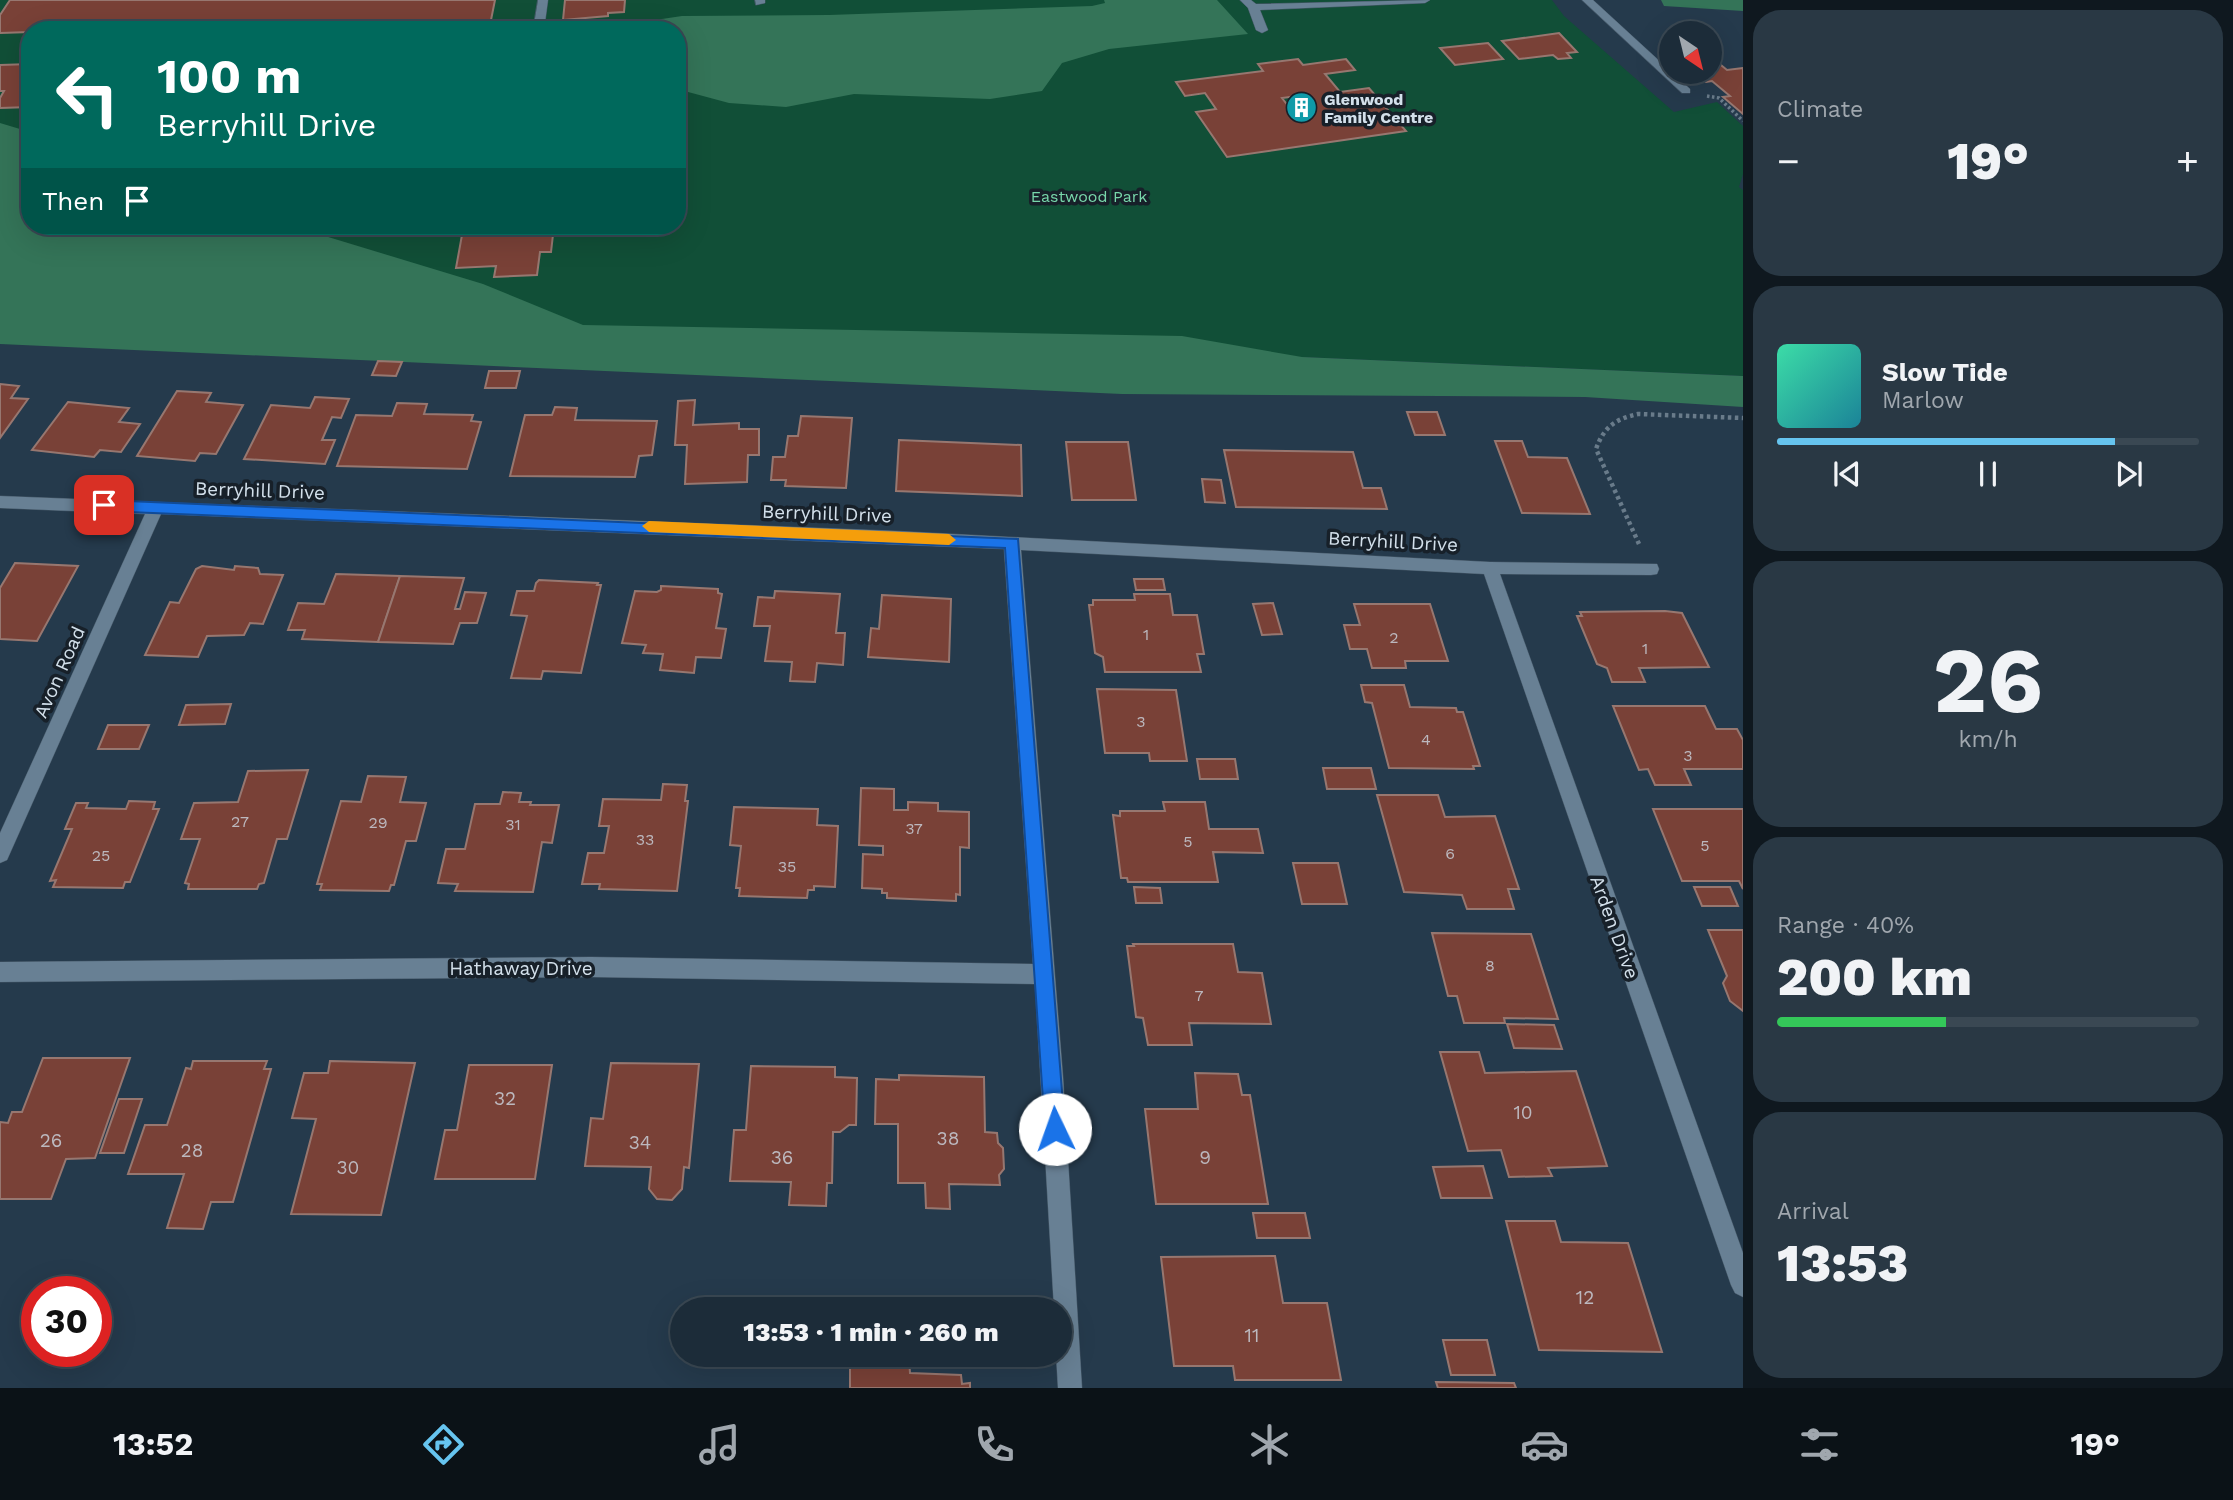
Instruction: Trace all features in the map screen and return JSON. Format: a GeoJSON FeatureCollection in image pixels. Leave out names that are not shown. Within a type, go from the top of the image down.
{"type":"FeatureCollection","features":[{"type":"Feature","properties":{"kind":"street"},"geometry":{"type":"LineString","coordinates":[[540,21],[543,0]]}},
{"type":"Feature","properties":{"kind":"street"},"geometry":{"type":"LineString","coordinates":[[1262,30],[1249,3],[1425,0]]}},
{"type":"Feature","properties":{"kind":"street"},"geometry":{"type":"LineString","coordinates":[[1587,0],[1686,92]]}},
{"type":"Feature","properties":{"kind":"street","name":"Berryhill Drive"},"geometry":{"type":"LineString","coordinates":[[0,502],[1012,543],[1490,568],[1651,569]]}},
{"type":"Feature","properties":{"kind":"street","name":"Avon Road"},"geometry":{"type":"LineString","coordinates":[[0,854],[156,507]]}},
{"type":"Feature","properties":{"kind":"street"},"geometry":{"type":"LineString","coordinates":[[1012,543],[1070,1388]]}},
{"type":"Feature","properties":{"kind":"street","name":"Arden Drive"},"geometry":{"type":"LineString","coordinates":[[1490,568],[1743,1285]]}},
{"type":"Feature","properties":{"kind":"street","name":"Hathaway Drive"},"geometry":{"type":"LineString","coordinates":[[0,972],[591,967],[1043,974]]}},
{"type":"Feature","properties":{"kind":"path"},"geometry":{"type":"LineString","coordinates":[[1686,92],[1719,98],[1743,121]]}},
{"type":"Feature","properties":{"kind":"path"},"geometry":{"type":"LineString","coordinates":[[1651,569],[1596,449],[1602,433],[1615,420],[1634,413],[1743,418]]}},
{"type":"Feature","properties":{"kind":"green space","name":"Eastwood Park"},"geometry":{"type":"Polygon","coordinates":[[[0,0],[1552,0],[1564,16],[1674,112],[1717,102],[1743,126],[1743,174],[1739,187],[1743,190],[1743,376],[1302,357],[0,344],[0,0]]]}},
{"type":"Feature","properties":{"kind":"green space"},"geometry":{"type":"Polygon","coordinates":[[[1104,0],[1217,0],[1248,34],[1109,49],[1062,63],[1042,91],[990,99],[854,94],[786,107],[729,103],[686,91],[686,21],[648,21],[682,16],[829,15],[1092,6],[1105,3],[1104,0]]]}},
{"type":"Feature","properties":{"kind":"green space"},"geometry":{"type":"Polygon","coordinates":[[[1661,0],[1743,0],[1743,11],[1664,6],[1661,0]]]}},
{"type":"Feature","properties":{"kind":"green space"},"geometry":{"type":"Polygon","coordinates":[[[0,123],[21,129],[21,235],[322,235],[483,284],[583,325],[1182,336],[1302,357],[1743,376],[1743,407],[1585,397],[1122,394],[0,344],[0,123]]]}},
{"type":"Feature","properties":{"kind":"building"},"geometry":{"type":"Polygon","coordinates":[[[10,0],[495,0],[491,21],[21,21],[21,32],[0,33],[0,15],[10,0]]]}},
{"type":"Feature","properties":{"kind":"building"},"geometry":{"type":"Polygon","coordinates":[[[565,0],[625,0],[624,12],[563,20],[565,0]]]}},
{"type":"Feature","properties":{"kind":"building"},"geometry":{"type":"Polygon","coordinates":[[[1559,33],[1577,52],[1567,53],[1571,58],[1558,59],[1553,55],[1519,59],[1502,41],[1559,33]]]}},
{"type":"Feature","properties":{"kind":"building"},"geometry":{"type":"Polygon","coordinates":[[[1488,43],[1503,59],[1455,65],[1440,48],[1488,43]]]}},
{"type":"Feature","properties":{"kind":"building","name":"Glenwood Family Centre"},"geometry":{"type":"Polygon","coordinates":[[[1298,59],[1303,65],[1346,59],[1355,70],[1325,74],[1340,92],[1369,88],[1406,131],[1227,157],[1196,112],[1216,109],[1205,93],[1185,96],[1176,82],[1263,71],[1258,64],[1298,59]],[[1305,95],[1282,98],[1289,107],[1312,104],[1305,95]]]}},
{"type":"Feature","properties":{"kind":"building"},"geometry":{"type":"Polygon","coordinates":[[[21,64],[21,107],[0,108],[0,98],[4,91],[0,91],[0,65],[21,64]]]}},
{"type":"Feature","properties":{"kind":"building"},"geometry":{"type":"Polygon","coordinates":[[[1722,66],[1727,70],[1743,68],[1743,114],[1723,97],[1730,96],[1716,84],[1722,84],[1722,66]]]}},
{"type":"Feature","properties":{"kind":"building"},"geometry":{"type":"Polygon","coordinates":[[[462,235],[553,235],[551,252],[540,252],[537,275],[494,277],[496,266],[456,268],[462,235]]]}},
{"type":"Feature","properties":{"kind":"building"},"geometry":{"type":"Polygon","coordinates":[[[378,361],[402,362],[396,376],[372,375],[378,361]]]}},
{"type":"Feature","properties":{"kind":"building"},"geometry":{"type":"Polygon","coordinates":[[[489,371],[520,371],[516,388],[485,388],[489,371]]]}},
{"type":"Feature","properties":{"kind":"building"},"geometry":{"type":"Polygon","coordinates":[[[0,384],[19,386],[11,398],[28,399],[0,438],[0,384]]]}},
{"type":"Feature","properties":{"kind":"building"},"geometry":{"type":"Polygon","coordinates":[[[177,391],[211,393],[206,402],[243,405],[216,454],[200,453],[195,461],[137,456],[177,391]]]}},
{"type":"Feature","properties":{"kind":"building"},"geometry":{"type":"Polygon","coordinates":[[[315,397],[349,399],[341,418],[332,417],[322,440],[335,440],[325,464],[244,459],[271,405],[310,408],[315,397]]]}},
{"type":"Feature","properties":{"kind":"building"},"geometry":{"type":"Polygon","coordinates":[[[695,400],[693,425],[739,423],[739,429],[759,429],[759,455],[748,455],[747,482],[685,484],[687,445],[675,445],[678,401],[695,400]]]}},
{"type":"Feature","properties":{"kind":"building"},"geometry":{"type":"Polygon","coordinates":[[[68,402],[129,408],[119,422],[140,424],[121,452],[100,450],[94,457],[32,450],[68,402]]]}},
{"type":"Feature","properties":{"kind":"building"},"geometry":{"type":"Polygon","coordinates":[[[397,403],[427,404],[424,414],[473,415],[471,421],[481,422],[467,469],[337,466],[356,415],[392,416],[397,403]]]}},
{"type":"Feature","properties":{"kind":"building"},"geometry":{"type":"Polygon","coordinates":[[[555,407],[577,408],[575,420],[657,421],[652,455],[639,456],[635,477],[510,476],[525,415],[552,415],[555,407]]]}},
{"type":"Feature","properties":{"kind":"building"},"geometry":{"type":"Polygon","coordinates":[[[1407,412],[1437,412],[1445,435],[1415,435],[1407,412]]]}},
{"type":"Feature","properties":{"kind":"building"},"geometry":{"type":"Polygon","coordinates":[[[801,416],[852,418],[846,488],[785,486],[786,480],[771,480],[773,457],[785,457],[788,436],[798,436],[801,416]]]}},
{"type":"Feature","properties":{"kind":"building"},"geometry":{"type":"Polygon","coordinates":[[[899,440],[1021,445],[1022,496],[896,491],[899,440]]]}},
{"type":"Feature","properties":{"kind":"building"},"geometry":{"type":"Polygon","coordinates":[[[1495,441],[1522,441],[1528,457],[1567,458],[1590,514],[1522,513],[1495,441]]]}},
{"type":"Feature","properties":{"kind":"building"},"geometry":{"type":"Polygon","coordinates":[[[1066,442],[1128,442],[1136,500],[1072,500],[1066,442]]]}},
{"type":"Feature","properties":{"kind":"building"},"geometry":{"type":"Polygon","coordinates":[[[1224,450],[1353,452],[1363,488],[1381,488],[1387,509],[1236,507],[1224,450]]]}},
{"type":"Feature","properties":{"kind":"building"},"geometry":{"type":"Polygon","coordinates":[[[1202,479],[1221,480],[1225,503],[1205,502],[1202,479]]]}},
{"type":"Feature","properties":{"kind":"building"},"geometry":{"type":"Polygon","coordinates":[[[15,563],[78,566],[37,641],[0,639],[0,588],[15,563]]]}},
{"type":"Feature","properties":{"kind":"building"},"geometry":{"type":"Polygon","coordinates":[[[202,566],[234,570],[235,566],[258,568],[260,574],[283,575],[263,624],[250,623],[244,635],[207,636],[198,657],[145,655],[170,602],[179,603],[196,569],[202,566]]]}},
{"type":"Feature","properties":{"kind":"building"},"geometry":{"type":"Polygon","coordinates":[[[336,574],[400,576],[378,642],[302,639],[305,630],[288,630],[298,603],[324,604],[336,574]]]}},
{"type":"Feature","properties":{"kind":"building"},"geometry":{"type":"Polygon","coordinates":[[[400,576],[464,578],[455,609],[460,609],[465,592],[486,593],[477,623],[460,623],[453,644],[378,642],[400,576]]]}},
{"type":"Feature","properties":{"kind":"building"},"geometry":{"type":"Polygon","coordinates":[[[1134,579],[1163,579],[1165,590],[1136,590],[1134,579]]]}},
{"type":"Feature","properties":{"kind":"building"},"geometry":{"type":"Polygon","coordinates":[[[539,580],[601,585],[581,673],[543,671],[541,679],[511,678],[527,616],[511,615],[517,591],[534,591],[539,580]]]}},
{"type":"Feature","properties":{"kind":"building"},"geometry":{"type":"Polygon","coordinates":[[[661,586],[718,589],[718,593],[722,594],[716,628],[726,629],[721,658],[696,657],[694,673],[660,670],[663,654],[643,653],[646,645],[622,643],[635,591],[657,592],[661,590],[661,586]]]}},
{"type":"Feature","properties":{"kind":"building"},"geometry":{"type":"Polygon","coordinates":[[[775,591],[840,594],[836,633],[845,633],[843,665],[817,663],[815,682],[790,681],[792,662],[765,661],[770,626],[754,626],[758,597],[774,598],[775,591]]]}},
{"type":"Feature","properties":{"kind":"building"},"geometry":{"type":"Polygon","coordinates":[[[1134,594],[1170,594],[1173,615],[1197,615],[1204,654],[1197,654],[1201,672],[1105,672],[1103,657],[1095,653],[1089,605],[1093,605],[1093,600],[1135,600],[1134,594]]]}},
{"type":"Feature","properties":{"kind":"building"},"geometry":{"type":"Polygon","coordinates":[[[882,595],[951,599],[949,662],[868,657],[871,628],[879,629],[882,595]]]}},
{"type":"Feature","properties":{"kind":"building"},"geometry":{"type":"Polygon","coordinates":[[[1273,603],[1282,634],[1262,635],[1253,604],[1273,603]]]}},
{"type":"Feature","properties":{"kind":"building"},"geometry":{"type":"Polygon","coordinates":[[[1354,604],[1430,604],[1448,661],[1405,661],[1406,668],[1372,668],[1367,649],[1350,649],[1344,625],[1360,625],[1354,604]]]}},
{"type":"Feature","properties":{"kind":"building"},"geometry":{"type":"Polygon","coordinates":[[[1580,612],[1682,613],[1709,667],[1639,668],[1645,682],[1612,682],[1607,668],[1597,664],[1577,616],[1582,616],[1580,612]]]}},
{"type":"Feature","properties":{"kind":"building"},"geometry":{"type":"Polygon","coordinates":[[[1361,685],[1404,685],[1410,707],[1456,708],[1457,712],[1463,712],[1480,766],[1473,766],[1474,769],[1389,768],[1372,703],[1365,702],[1361,685]]]}},
{"type":"Feature","properties":{"kind":"building"},"geometry":{"type":"Polygon","coordinates":[[[1097,689],[1176,690],[1187,761],[1150,761],[1149,753],[1105,753],[1097,689]]]}},
{"type":"Feature","properties":{"kind":"building"},"geometry":{"type":"Polygon","coordinates":[[[231,704],[225,724],[179,725],[186,705],[231,704]]]}},
{"type":"Feature","properties":{"kind":"building"},"geometry":{"type":"Polygon","coordinates":[[[1613,706],[1705,706],[1716,729],[1737,729],[1743,740],[1743,769],[1684,769],[1691,785],[1655,785],[1648,769],[1639,770],[1613,706]]]}},
{"type":"Feature","properties":{"kind":"building"},"geometry":{"type":"Polygon","coordinates":[[[108,725],[149,725],[139,749],[98,749],[108,725]]]}},
{"type":"Feature","properties":{"kind":"building"},"geometry":{"type":"Polygon","coordinates":[[[1197,759],[1235,759],[1238,779],[1200,779],[1197,759]]]}},
{"type":"Feature","properties":{"kind":"building"},"geometry":{"type":"Polygon","coordinates":[[[1323,768],[1371,768],[1376,789],[1327,789],[1323,768]]]}},
{"type":"Feature","properties":{"kind":"building"},"geometry":{"type":"Polygon","coordinates":[[[308,770],[287,839],[277,839],[264,883],[259,884],[257,889],[188,889],[189,884],[185,883],[200,839],[181,839],[194,803],[238,802],[248,771],[308,770]]]}},
{"type":"Feature","properties":{"kind":"building"},"geometry":{"type":"Polygon","coordinates":[[[368,776],[406,777],[400,802],[426,803],[416,841],[406,841],[394,885],[391,885],[389,891],[320,890],[322,884],[317,884],[341,801],[361,802],[368,776]]]}},
{"type":"Feature","properties":{"kind":"building"},"geometry":{"type":"Polygon","coordinates":[[[663,784],[687,785],[685,801],[688,801],[677,891],[599,889],[600,884],[582,884],[588,853],[604,853],[609,826],[599,826],[603,799],[661,800],[663,784]]]}},
{"type":"Feature","properties":{"kind":"building"},"geometry":{"type":"Polygon","coordinates":[[[861,788],[894,789],[894,810],[908,810],[908,802],[938,803],[938,811],[969,812],[969,848],[960,847],[960,895],[956,894],[956,901],[887,898],[887,893],[882,893],[882,889],[862,888],[863,854],[883,855],[883,846],[859,845],[861,788]]]}},
{"type":"Feature","properties":{"kind":"building"},"geometry":{"type":"Polygon","coordinates":[[[503,792],[521,793],[519,802],[531,802],[530,805],[559,805],[552,843],[542,842],[533,892],[455,891],[458,884],[438,883],[446,849],[465,849],[475,804],[500,804],[503,792]]]}},
{"type":"Feature","properties":{"kind":"building"},"geometry":{"type":"Polygon","coordinates":[[[1377,795],[1438,795],[1445,817],[1495,816],[1519,889],[1508,889],[1514,909],[1467,909],[1462,895],[1404,892],[1377,795]]]}},
{"type":"Feature","properties":{"kind":"building"},"geometry":{"type":"Polygon","coordinates":[[[129,801],[155,802],[153,809],[159,809],[130,882],[125,882],[123,888],[53,887],[56,880],[50,881],[72,829],[65,829],[76,803],[88,803],[86,808],[126,809],[129,801]]]}},
{"type":"Feature","properties":{"kind":"building"},"geometry":{"type":"Polygon","coordinates":[[[1163,802],[1205,802],[1209,829],[1258,829],[1263,853],[1213,852],[1218,882],[1128,882],[1127,878],[1121,878],[1113,815],[1120,816],[1120,811],[1165,811],[1163,802]]]}},
{"type":"Feature","properties":{"kind":"building"},"geometry":{"type":"Polygon","coordinates":[[[734,807],[818,809],[817,825],[838,826],[835,887],[814,886],[814,890],[808,890],[807,898],[739,896],[740,888],[736,888],[741,846],[730,845],[734,807]]]}},
{"type":"Feature","properties":{"kind":"building"},"geometry":{"type":"Polygon","coordinates":[[[1653,809],[1743,809],[1743,889],[1739,881],[1682,881],[1653,809]]]}},
{"type":"Feature","properties":{"kind":"building"},"geometry":{"type":"Polygon","coordinates":[[[1293,863],[1338,863],[1347,904],[1302,904],[1293,863]]]}},
{"type":"Feature","properties":{"kind":"building"},"geometry":{"type":"Polygon","coordinates":[[[1134,887],[1160,888],[1162,903],[1136,903],[1134,887]]]}},
{"type":"Feature","properties":{"kind":"building"},"geometry":{"type":"Polygon","coordinates":[[[1694,887],[1730,887],[1738,906],[1702,906],[1694,887]]]}},
{"type":"Feature","properties":{"kind":"building"},"geometry":{"type":"Polygon","coordinates":[[[1708,930],[1743,930],[1743,1011],[1730,1001],[1723,983],[1727,976],[1708,930]]]}},
{"type":"Feature","properties":{"kind":"building"},"geometry":{"type":"Polygon","coordinates":[[[1432,933],[1531,934],[1558,1019],[1504,1018],[1505,1023],[1464,1023],[1457,996],[1448,996],[1432,933]]]}},
{"type":"Feature","properties":{"kind":"building"},"geometry":{"type":"Polygon","coordinates":[[[1133,944],[1233,944],[1238,972],[1262,973],[1271,1024],[1189,1023],[1192,1045],[1148,1045],[1143,1018],[1136,1017],[1127,946],[1134,946],[1133,944]]]}},
{"type":"Feature","properties":{"kind":"building"},"geometry":{"type":"Polygon","coordinates":[[[1507,1024],[1554,1025],[1562,1049],[1514,1048],[1507,1024]]]}},
{"type":"Feature","properties":{"kind":"building"},"geometry":{"type":"Polygon","coordinates":[[[1440,1052],[1479,1052],[1485,1073],[1576,1071],[1607,1166],[1548,1168],[1552,1176],[1509,1177],[1501,1150],[1468,1151],[1440,1052]]]}},
{"type":"Feature","properties":{"kind":"building"},"geometry":{"type":"Polygon","coordinates":[[[43,1058],[130,1058],[95,1158],[66,1159],[51,1199],[0,1199],[0,1122],[8,1123],[12,1112],[22,1112],[43,1058]]]}},
{"type":"Feature","properties":{"kind":"building"},"geometry":{"type":"Polygon","coordinates":[[[193,1061],[267,1061],[264,1069],[271,1069],[233,1202],[211,1202],[203,1229],[167,1228],[184,1174],[128,1174],[145,1125],[167,1125],[186,1068],[191,1069],[193,1061]]]}},
{"type":"Feature","properties":{"kind":"building"},"geometry":{"type":"Polygon","coordinates":[[[330,1061],[415,1063],[381,1215],[291,1214],[316,1119],[292,1118],[304,1073],[328,1073],[330,1061]]]}},
{"type":"Feature","properties":{"kind":"building"},"geometry":{"type":"Polygon","coordinates":[[[611,1063],[699,1064],[689,1168],[684,1167],[682,1189],[672,1200],[657,1199],[649,1189],[651,1167],[585,1166],[591,1118],[603,1119],[611,1063]]]}},
{"type":"Feature","properties":{"kind":"building"},"geometry":{"type":"Polygon","coordinates":[[[469,1065],[552,1065],[535,1179],[435,1179],[445,1130],[457,1130],[469,1065]]]}},
{"type":"Feature","properties":{"kind":"building"},"geometry":{"type":"Polygon","coordinates":[[[751,1066],[835,1067],[835,1077],[857,1078],[856,1125],[833,1132],[832,1183],[827,1183],[826,1206],[789,1205],[791,1182],[730,1181],[734,1130],[746,1130],[751,1066]]]}},
{"type":"Feature","properties":{"kind":"building"},"geometry":{"type":"Polygon","coordinates":[[[1195,1073],[1238,1074],[1242,1095],[1250,1095],[1268,1204],[1156,1204],[1145,1109],[1198,1109],[1195,1073]]]}},
{"type":"Feature","properties":{"kind":"building"},"geometry":{"type":"Polygon","coordinates":[[[899,1075],[984,1077],[985,1132],[997,1133],[998,1143],[1003,1148],[1004,1169],[999,1175],[1000,1185],[949,1184],[950,1209],[926,1208],[925,1183],[898,1183],[898,1124],[875,1124],[876,1079],[899,1080],[899,1075]]]}},
{"type":"Feature","properties":{"kind":"building"},"geometry":{"type":"Polygon","coordinates":[[[119,1099],[142,1099],[124,1153],[100,1153],[119,1099]]]}},
{"type":"Feature","properties":{"kind":"building"},"geometry":{"type":"Polygon","coordinates":[[[1483,1166],[1492,1198],[1441,1198],[1433,1167],[1483,1166]]]}},
{"type":"Feature","properties":{"kind":"building"},"geometry":{"type":"Polygon","coordinates":[[[1253,1213],[1305,1213],[1310,1238],[1257,1238],[1253,1213]]]}},
{"type":"Feature","properties":{"kind":"building"},"geometry":{"type":"Polygon","coordinates":[[[1506,1221],[1555,1221],[1561,1242],[1628,1243],[1662,1352],[1539,1350],[1506,1221]]]}},
{"type":"Feature","properties":{"kind":"building"},"geometry":{"type":"Polygon","coordinates":[[[1275,1256],[1283,1303],[1327,1303],[1341,1380],[1235,1380],[1233,1366],[1174,1366],[1161,1257],[1275,1256]]]}},
{"type":"Feature","properties":{"kind":"building"},"geometry":{"type":"Polygon","coordinates":[[[1443,1340],[1487,1340],[1495,1375],[1451,1375],[1443,1340]]]}},
{"type":"Feature","properties":{"kind":"building"},"geometry":{"type":"Polygon","coordinates":[[[850,1367],[910,1367],[910,1373],[961,1375],[962,1384],[970,1383],[970,1388],[850,1388],[850,1367]]]}},
{"type":"Feature","properties":{"kind":"building"},"geometry":{"type":"Polygon","coordinates":[[[1436,1382],[1514,1383],[1516,1388],[1438,1388],[1436,1382]]]}},
{"type":"Feature","properties":{"kind":"slow traffic"},"geometry":{"type":"LineString","coordinates":[[649,526],[949,540]]}},
{"type":"Feature","properties":{"kind":"place","name":"Glenwood Family Centre"},"geometry":{"type":"Point","coordinates":[1301,108]}},
{"type":"Feature","properties":{"kind":"route"},"geometry":{"type":"LineString","coordinates":[[104,505],[1012,543],[1055,1129]]}}]}
